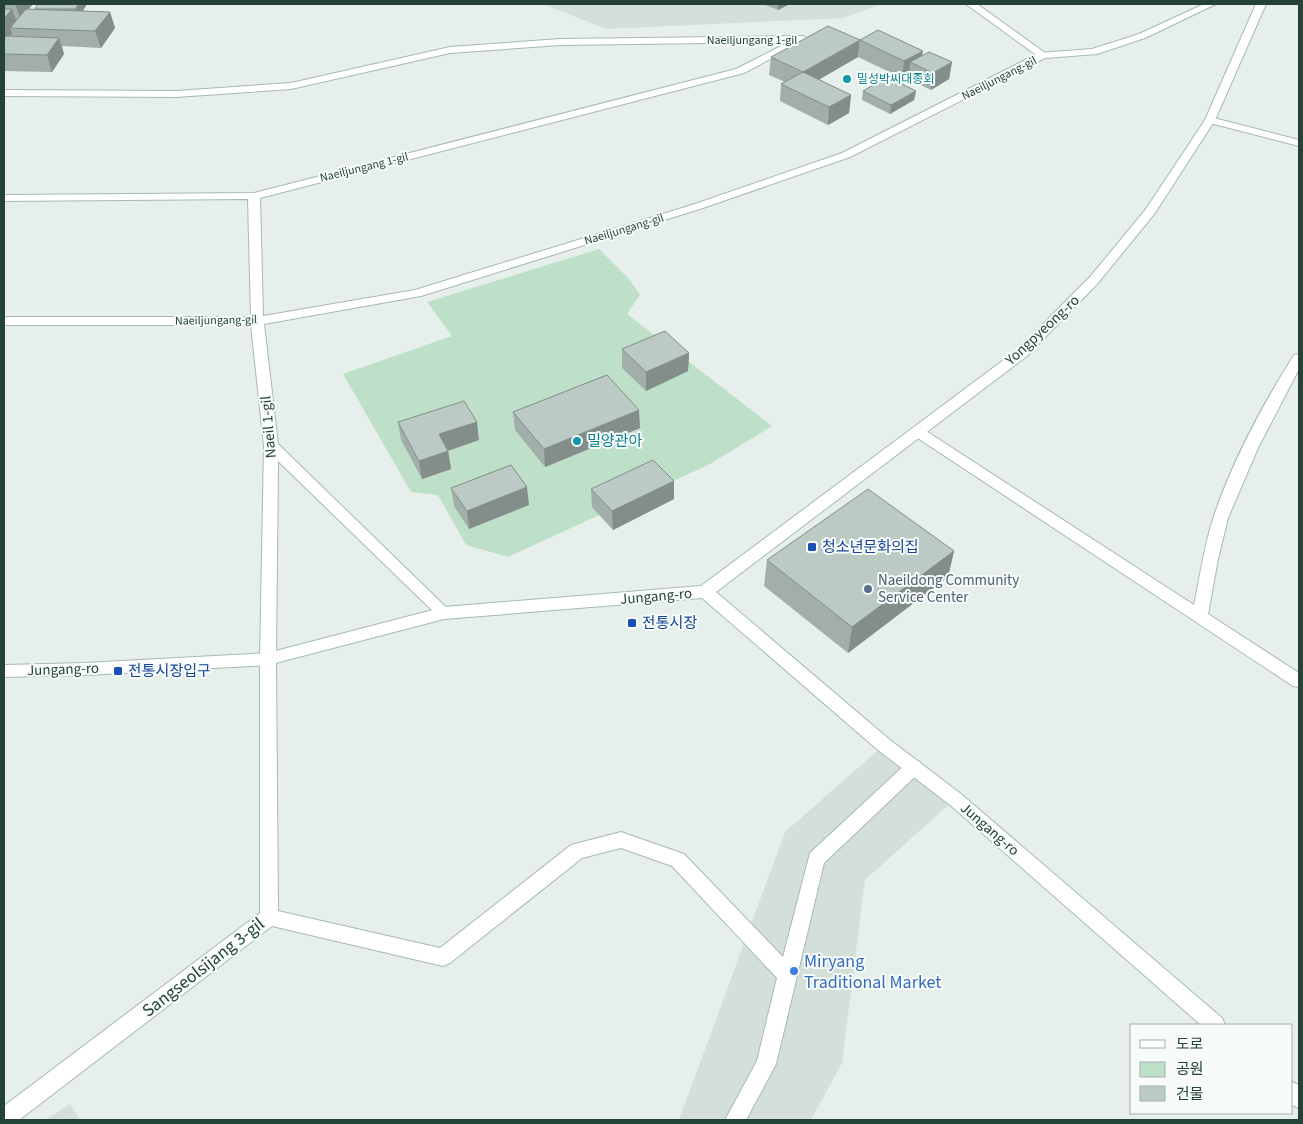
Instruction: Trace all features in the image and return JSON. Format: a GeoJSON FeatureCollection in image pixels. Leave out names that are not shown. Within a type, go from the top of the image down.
{"type":"FeatureCollection","features":[{"type":"Feature","properties":{"kind":"street"},"geometry":{"type":"LineString","coordinates":[[971,4],[1043,55]]}},
{"type":"Feature","properties":{"kind":"street","name":"Naeiljungang-gil"},"geometry":{"type":"LineString","coordinates":[[4,321],[257,321],[418,293],[778,180],[846,156],[1043,55],[1093,52],[1142,36],[1212,4]]}},
{"type":"Feature","properties":{"kind":"street","name":"Yongpyeong-ro"},"geometry":{"type":"LineString","coordinates":[[705,592],[1022,353],[1094,280],[1151,211],[1210,120],[1260,4]]}},
{"type":"Feature","properties":{"kind":"street","name":"Naeiljungang 1-gil"},"geometry":{"type":"LineString","coordinates":[[4,93],[176,94],[291,86],[450,50],[560,42],[803,39],[740,71],[254,196],[4,198]]}},
{"type":"Feature","properties":{"kind":"street"},"geometry":{"type":"LineString","coordinates":[[1210,120],[1299,143]]}},
{"type":"Feature","properties":{"kind":"street","name":"Naeil 1-gil"},"geometry":{"type":"LineString","coordinates":[[254,196],[257,321],[271,446],[268,659]]}},
{"type":"Feature","properties":{"kind":"street"},"geometry":{"type":"LineString","coordinates":[[1200,615],[1211,552],[1226,505],[1265,418],[1299,358]]}},
{"type":"Feature","properties":{"kind":"street"},"geometry":{"type":"LineString","coordinates":[[918,432],[1299,681]]}},
{"type":"Feature","properties":{"kind":"street"},"geometry":{"type":"LineString","coordinates":[[271,446],[444,613]]}},
{"type":"Feature","properties":{"kind":"street","name":"Jungang-ro"},"geometry":{"type":"LineString","coordinates":[[4,671],[85,669],[268,659],[444,613],[705,592],[884,745],[955,799],[1215,1024]]}},
{"type":"Feature","properties":{"kind":"street","name":"Sangseolsijang 3-gil"},"geometry":{"type":"LineString","coordinates":[[4,1119],[269,917],[268,659]]}},
{"type":"Feature","properties":{"kind":"street"},"geometry":{"type":"LineString","coordinates":[[735,1120],[766,1064],[816,859],[914,767]]}},
{"type":"Feature","properties":{"kind":"street"},"geometry":{"type":"LineString","coordinates":[[269,917],[443,957],[577,851],[621,840],[678,860],[788,976]]}},
{"type":"Feature","properties":{"kind":"shaded area"},"geometry":{"type":"Polygon","coordinates":[[[543,4],[882,4],[843,18],[606,29],[543,4]]]}},
{"type":"Feature","properties":{"kind":"shaded area","name":"Miryang Traditional Market"},"geometry":{"type":"Polygon","coordinates":[[[884,745],[955,799],[865,880],[842,1063],[811,1120],[679,1120],[785,832],[884,745]]]}},
{"type":"Feature","properties":{"kind":"shaded area"},"geometry":{"type":"Polygon","coordinates":[[[70,1104],[80,1120],[45,1120],[70,1104]]]}},
{"type":"Feature","properties":{"kind":"green space"},"geometry":{"type":"Polygon","coordinates":[[[599,249],[629,279],[640,295],[627,314],[772,426],[710,464],[508,557],[466,545],[438,495],[411,492],[343,374],[452,336],[427,302],[599,249]]]}},
{"type":"Feature","properties":{"kind":"building"},"geometry":{"type":"Polygon","coordinates":[[[38,4],[79,4],[75,9],[35,9],[38,4]]]}},
{"type":"Feature","properties":{"kind":"building"},"geometry":{"type":"Polygon","coordinates":[[[4,9],[12,9],[4,19],[4,9]]]}},
{"type":"Feature","properties":{"kind":"building"},"geometry":{"type":"Polygon","coordinates":[[[26,9],[110,12],[95,31],[10,28],[26,9]]]}},
{"type":"Feature","properties":{"kind":"building"},"geometry":{"type":"Polygon","coordinates":[[[828,26],[860,40],[803,72],[771,57],[828,26]]]}},
{"type":"Feature","properties":{"kind":"building"},"geometry":{"type":"Polygon","coordinates":[[[878,30],[923,51],[904,61],[860,40],[878,30]]]}},
{"type":"Feature","properties":{"kind":"building"},"geometry":{"type":"Polygon","coordinates":[[[6,36],[59,38],[47,55],[4,54],[4,39],[6,36]]]}},
{"type":"Feature","properties":{"kind":"building"},"geometry":{"type":"Polygon","coordinates":[[[929,52],[952,62],[933,73],[910,62],[929,52]]]}},
{"type":"Feature","properties":{"kind":"building"},"geometry":{"type":"Polygon","coordinates":[[[803,72],[851,95],[829,107],[781,84],[803,72]]]}},
{"type":"Feature","properties":{"kind":"building"},"geometry":{"type":"Polygon","coordinates":[[[888,77],[916,91],[891,105],[863,91],[888,77]]]}},
{"type":"Feature","properties":{"kind":"building"},"geometry":{"type":"Polygon","coordinates":[[[665,331],[689,353],[646,372],[622,349],[665,331]]]}},
{"type":"Feature","properties":{"kind":"building"},"geometry":{"type":"Polygon","coordinates":[[[607,375],[639,410],[544,449],[513,412],[607,375]]]}},
{"type":"Feature","properties":{"kind":"building"},"geometry":{"type":"Polygon","coordinates":[[[464,401],[477,422],[439,434],[448,451],[419,461],[398,422],[464,401]]]}},
{"type":"Feature","properties":{"kind":"building"},"geometry":{"type":"Polygon","coordinates":[[[653,460],[674,481],[612,511],[591,489],[653,460]]]}},
{"type":"Feature","properties":{"kind":"building"},"geometry":{"type":"Polygon","coordinates":[[[511,465],[527,487],[467,511],[451,488],[511,465]]]}},
{"type":"Feature","properties":{"kind":"building"},"geometry":{"type":"Polygon","coordinates":[[[868,489],[954,551],[852,627],[767,560],[868,489]]]}},
{"type":"Feature","properties":{"kind":"place","name":"밀성박씨대종회"},"geometry":{"type":"Point","coordinates":[847,79]}},
{"type":"Feature","properties":{"kind":"place","name":"밀양관아"},"geometry":{"type":"Point","coordinates":[577,441]}},
{"type":"Feature","properties":{"kind":"place","name":"청소년문화의집"},"geometry":{"type":"Point","coordinates":[812,547]}},
{"type":"Feature","properties":{"kind":"place","name":"Naeildong Community Service Center"},"geometry":{"type":"Point","coordinates":[868,589]}},
{"type":"Feature","properties":{"kind":"place","name":"전통시장"},"geometry":{"type":"Point","coordinates":[632,623]}},
{"type":"Feature","properties":{"kind":"place","name":"전통시장입구"},"geometry":{"type":"Point","coordinates":[118,671]}},
{"type":"Feature","properties":{"kind":"place","name":"Miryang Traditional Market"},"geometry":{"type":"Point","coordinates":[794,971]}}]}
